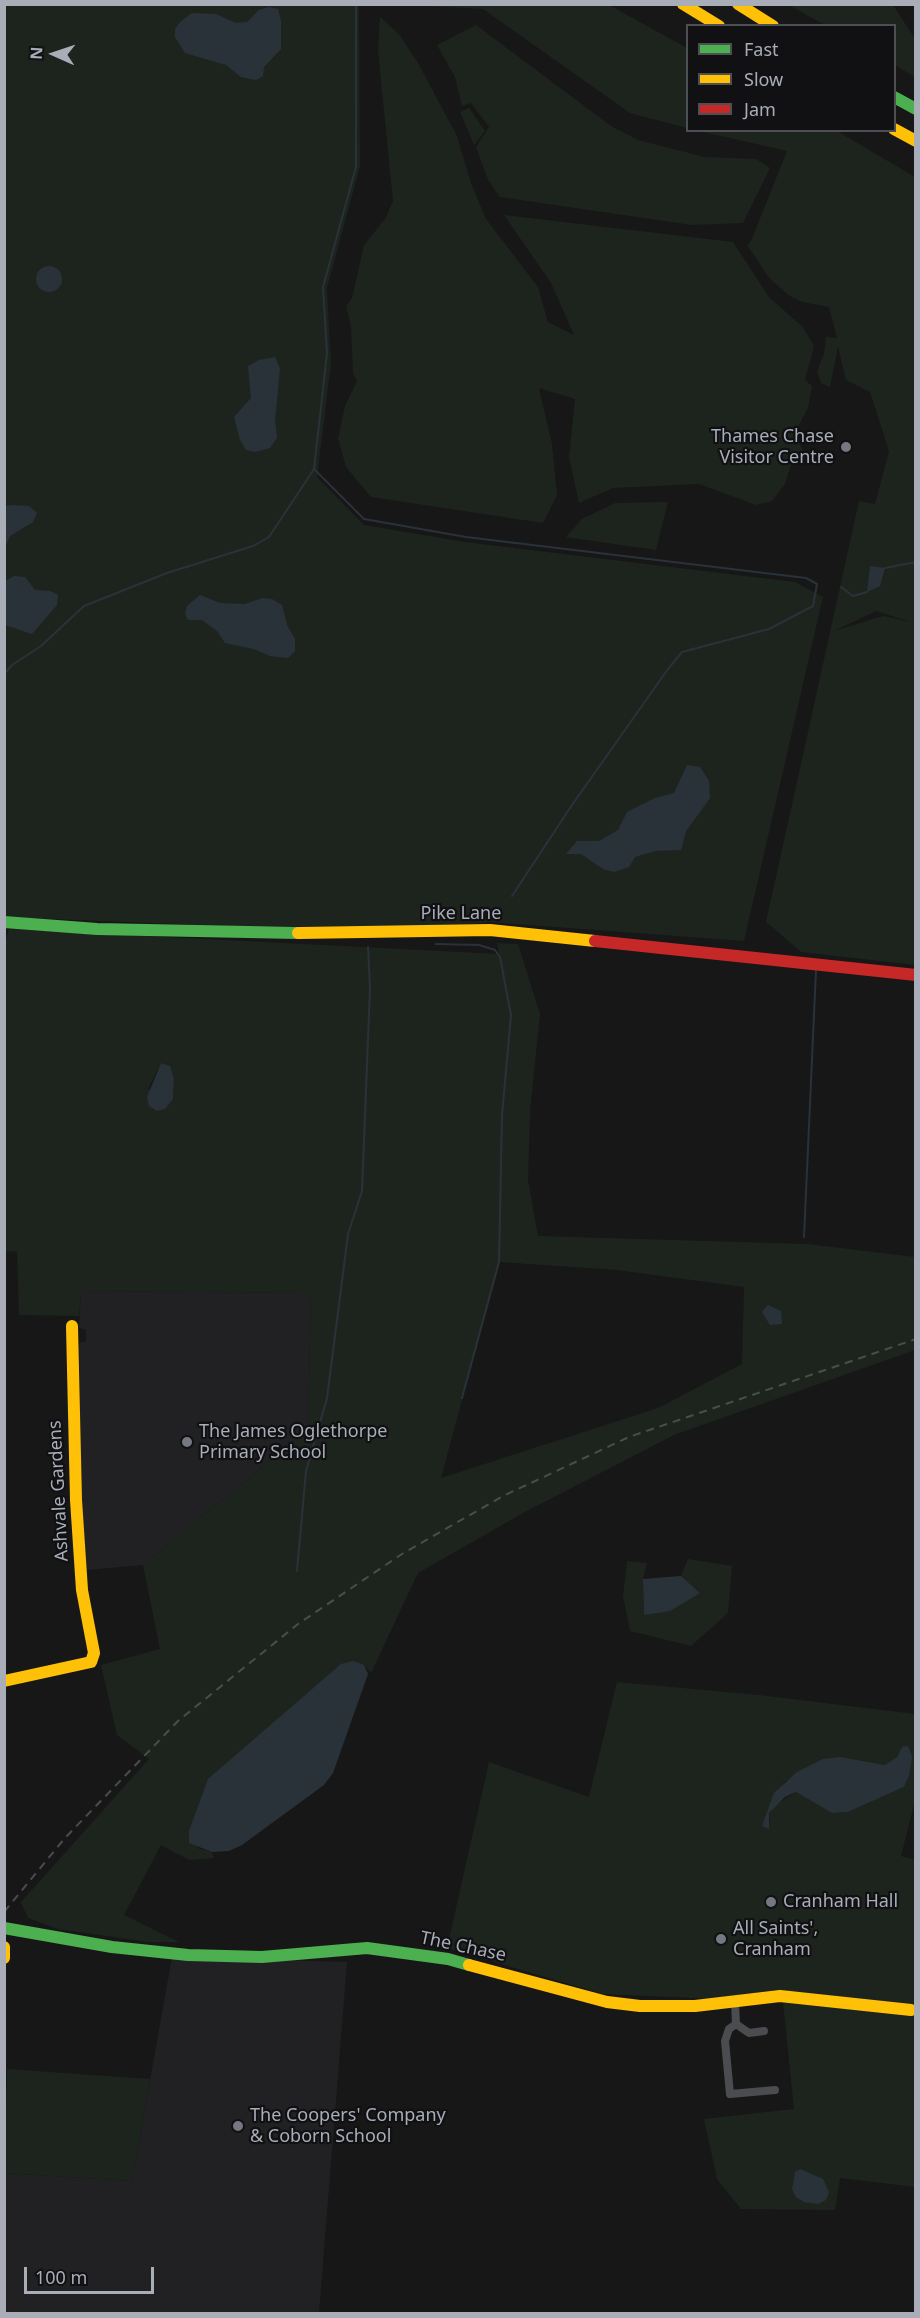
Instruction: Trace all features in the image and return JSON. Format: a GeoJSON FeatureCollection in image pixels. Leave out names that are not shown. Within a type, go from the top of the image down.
{"type":"FeatureCollection","features":[{"type":"Feature","properties":{"kind":"main road"},"geometry":{"type":"LineString","coordinates":[[683,4],[716,24]]}},
{"type":"Feature","properties":{"kind":"main road"},"geometry":{"type":"LineString","coordinates":[[738,4],[770,24]]}},
{"type":"Feature","properties":{"kind":"main road"},"geometry":{"type":"LineString","coordinates":[[896,98],[915,109]]}},
{"type":"Feature","properties":{"kind":"main road"},"geometry":{"type":"LineString","coordinates":[[896,130],[915,141]]}},
{"type":"Feature","properties":{"kind":"main road","name":"Pike Lane"},"geometry":{"type":"LineString","coordinates":[[4,922],[97,929],[224,933],[490,930],[915,975]]}},
{"type":"Feature","properties":{"kind":"main road","name":"Ashvale Gardens"},"geometry":{"type":"LineString","coordinates":[[4,1681],[91,1662],[94,1653],[82,1590],[76,1511],[72,1326]]}},
{"type":"Feature","properties":{"kind":"main road","name":"The Chase"},"geometry":{"type":"LineString","coordinates":[[4,1928],[112,1947],[188,1955],[262,1957],[367,1948],[448,1959],[607,2002],[650,2006],[695,2006],[780,1996],[911,2010]]}},
{"type":"Feature","properties":{"kind":"main road"},"geometry":{"type":"LineString","coordinates":[[4,1947],[4,1958]]}},
{"type":"Feature","properties":{"kind":"street"},"geometry":{"type":"LineString","coordinates":[[735,2002],[736,2024]]}},
{"type":"Feature","properties":{"kind":"street"},"geometry":{"type":"LineString","coordinates":[[736,2024],[749,2033],[764,2031]]}},
{"type":"Feature","properties":{"kind":"street"},"geometry":{"type":"LineString","coordinates":[[736,2024],[729,2029],[725,2041],[730,2094],[775,2090]]}},
{"type":"Feature","properties":{"kind":"shaded area"},"geometry":{"type":"Polygon","coordinates":[[[4,5],[359,5],[360,166],[327,288],[331,363],[317,477],[364,525],[465,542],[795,582],[823,597],[744,941],[488,922],[456,926],[225,926],[5,917],[4,5]]]}},
{"type":"Feature","properties":{"kind":"shaded area"},"geometry":{"type":"Polygon","coordinates":[[[406,5],[609,5],[686,47],[686,128],[630,113],[483,9],[406,5]]]}},
{"type":"Feature","properties":{"kind":"shaded area"},"geometry":{"type":"Polygon","coordinates":[[[789,5],[893,5],[915,39],[915,77],[896,66],[896,24],[823,24],[789,5]]]}},
{"type":"Feature","properties":{"kind":"shaded area"},"geometry":{"type":"Polygon","coordinates":[[[269,7],[278,9],[281,21],[281,49],[264,67],[263,76],[256,80],[241,77],[226,65],[185,53],[175,37],[175,29],[192,13],[216,14],[236,23],[247,22],[259,10],[269,7]]]}},
{"type":"Feature","properties":{"kind":"shaded area"},"geometry":{"type":"Polygon","coordinates":[[[380,17],[400,35],[418,63],[457,136],[471,183],[486,219],[538,287],[548,322],[574,335],[551,283],[504,215],[733,242],[769,297],[803,327],[814,346],[805,380],[812,386],[808,408],[799,425],[798,440],[804,453],[812,458],[811,463],[794,455],[785,484],[772,501],[756,505],[699,484],[613,488],[579,503],[569,457],[575,399],[539,388],[552,444],[557,495],[543,523],[371,497],[346,467],[338,439],[345,406],[357,381],[353,373],[351,326],[346,306],[352,298],[364,245],[385,219],[393,201],[378,50],[380,17]]]}},
{"type":"Feature","properties":{"kind":"shaded area"},"geometry":{"type":"Polygon","coordinates":[[[476,25],[611,126],[638,140],[705,157],[756,159],[770,168],[743,223],[692,225],[500,197],[488,180],[476,147],[489,127],[471,103],[462,106],[455,77],[437,45],[476,25]]]}},
{"type":"Feature","properties":{"kind":"shaded area"},"geometry":{"type":"Polygon","coordinates":[[[469,108],[485,131],[474,145],[460,112],[469,108]]]}},
{"type":"Feature","properties":{"kind":"shaded area"},"geometry":{"type":"Polygon","coordinates":[[[703,132],[839,132],[915,177],[915,965],[801,952],[766,922],[859,501],[875,504],[889,451],[870,392],[846,380],[838,347],[830,387],[821,383],[817,371],[824,354],[826,337],[837,338],[829,307],[802,302],[790,296],[770,279],[747,245],[751,241],[787,151],[703,132]],[[876,611],[834,631],[883,616],[911,622],[876,611]]]}},
{"type":"Feature","properties":{"kind":"shaded area"},"geometry":{"type":"Polygon","coordinates":[[[49,266],[58,270],[62,279],[58,288],[49,292],[40,288],[36,279],[40,270],[49,266]]]}},
{"type":"Feature","properties":{"kind":"shaded area"},"geometry":{"type":"Polygon","coordinates":[[[275,357],[280,369],[275,420],[277,438],[270,448],[255,452],[246,450],[240,440],[234,417],[251,398],[248,366],[259,360],[275,357]]]}},
{"type":"Feature","properties":{"kind":"shaded area"},"geometry":{"type":"Polygon","coordinates":[[[668,502],[656,550],[566,537],[582,519],[615,503],[668,502]]]}},
{"type":"Feature","properties":{"kind":"shaded area"},"geometry":{"type":"Polygon","coordinates":[[[5,506],[29,506],[37,513],[33,522],[10,536],[5,547],[5,506]]]}},
{"type":"Feature","properties":{"kind":"shaded area"},"geometry":{"type":"Polygon","coordinates":[[[870,566],[885,568],[880,586],[867,592],[870,566]]]}},
{"type":"Feature","properties":{"kind":"shaded area"},"geometry":{"type":"Polygon","coordinates":[[[14,576],[25,577],[35,590],[50,591],[58,595],[57,605],[32,634],[5,625],[5,581],[14,576]]]}},
{"type":"Feature","properties":{"kind":"shaded area"},"geometry":{"type":"Polygon","coordinates":[[[200,595],[220,603],[245,604],[262,598],[272,599],[282,605],[287,625],[295,639],[295,651],[288,658],[270,656],[254,649],[225,643],[217,631],[202,620],[188,620],[185,614],[187,606],[200,595]]]}},
{"type":"Feature","properties":{"kind":"shaded area"},"geometry":{"type":"Polygon","coordinates":[[[687,765],[700,767],[709,781],[710,798],[686,831],[681,850],[655,851],[635,857],[629,867],[614,872],[603,869],[581,854],[566,854],[577,841],[599,841],[618,830],[627,812],[655,798],[674,793],[687,765]]]}},
{"type":"Feature","properties":{"kind":"shaded area"},"geometry":{"type":"Polygon","coordinates":[[[9,929],[499,954],[497,943],[518,944],[540,1014],[530,1111],[528,1180],[538,1236],[807,1244],[915,1257],[915,1350],[674,1435],[525,1512],[418,1573],[371,1673],[364,1665],[197,1848],[212,1852],[214,1858],[189,1860],[161,1845],[124,1915],[179,1942],[148,1942],[58,1929],[28,1918],[21,1902],[149,1759],[117,1735],[101,1665],[160,1649],[143,1565],[308,1429],[311,1293],[81,1291],[79,1316],[19,1315],[17,1252],[5,1251],[4,947],[9,929]],[[161,1063],[148,1089],[173,1099],[174,1077],[170,1066],[161,1063]],[[499,1262],[441,1478],[658,1408],[742,1364],[744,1287],[617,1270],[499,1262]]]}},
{"type":"Feature","properties":{"kind":"shaded area"},"geometry":{"type":"Polygon","coordinates":[[[161,1063],[170,1066],[174,1078],[173,1099],[165,1109],[157,1111],[149,1106],[147,1097],[161,1063]]]}},
{"type":"Feature","properties":{"kind":"shaded area","name":"The James Oglethorpe Primary School"},"geometry":{"type":"Polygon","coordinates":[[[81,1291],[311,1293],[308,1429],[143,1565],[87,1570],[81,1500],[79,1343],[86,1341],[86,1330],[79,1328],[81,1291]]]}},
{"type":"Feature","properties":{"kind":"shaded area"},"geometry":{"type":"Polygon","coordinates":[[[768,1305],[781,1311],[782,1324],[770,1325],[762,1312],[768,1305]]]}},
{"type":"Feature","properties":{"kind":"shaded area"},"geometry":{"type":"Polygon","coordinates":[[[688,1559],[732,1566],[728,1613],[691,1646],[630,1631],[623,1596],[627,1561],[647,1563],[643,1579],[644,1615],[700,1593],[681,1576],[688,1559]]]}},
{"type":"Feature","properties":{"kind":"shaded area"},"geometry":{"type":"Polygon","coordinates":[[[681,1576],[700,1593],[670,1611],[644,1615],[643,1579],[681,1576]]]}},
{"type":"Feature","properties":{"kind":"shaded area"},"geometry":{"type":"Polygon","coordinates":[[[353,1661],[364,1665],[368,1674],[333,1773],[324,1785],[242,1845],[229,1851],[212,1852],[189,1843],[189,1831],[208,1779],[341,1664],[353,1661]]]}},
{"type":"Feature","properties":{"kind":"shaded area"},"geometry":{"type":"Polygon","coordinates":[[[617,1682],[759,1695],[915,1714],[915,1800],[901,1856],[916,1860],[915,2187],[840,2178],[835,2210],[741,2209],[717,2179],[704,2119],[794,2109],[783,2002],[603,1994],[447,1948],[489,1762],[589,1797],[617,1682]],[[902,1747],[897,1757],[885,1765],[841,1757],[784,1782],[762,1826],[770,1822],[769,1814],[774,1806],[796,1792],[832,1813],[848,1812],[904,1787],[909,1776],[902,1747]]]}},
{"type":"Feature","properties":{"kind":"shaded area"},"geometry":{"type":"Polygon","coordinates":[[[908,1746],[912,1757],[909,1776],[904,1787],[848,1812],[832,1813],[796,1792],[785,1797],[769,1813],[769,1829],[762,1826],[774,1793],[797,1772],[823,1759],[841,1757],[885,1765],[897,1757],[902,1747],[908,1746]]]}},
{"type":"Feature","properties":{"kind":"shaded area","name":"The Coopers' Company & Coborn School"},"geometry":{"type":"Polygon","coordinates":[[[172,1957],[347,1962],[319,2313],[5,2313],[4,2173],[132,2181],[172,1957]]]}},
{"type":"Feature","properties":{"kind":"shaded area"},"geometry":{"type":"Polygon","coordinates":[[[7,2069],[150,2079],[132,2181],[5,2173],[7,2069]]]}},
{"type":"Feature","properties":{"kind":"shaded area"},"geometry":{"type":"Polygon","coordinates":[[[800,2169],[823,2179],[829,2192],[826,2200],[818,2204],[804,2202],[796,2197],[792,2189],[795,2172],[800,2169]]]}},
{"type":"Feature","properties":{"kind":"waterway"},"geometry":{"type":"LineString","coordinates":[[4,674],[12,665],[41,646],[84,606],[167,573],[253,546],[269,537],[314,469],[327,353],[323,287],[356,167],[356,4]]}},
{"type":"Feature","properties":{"kind":"waterway"},"geometry":{"type":"LineString","coordinates":[[314,469],[364,519],[466,537],[806,578],[817,584],[813,606],[769,629],[682,652],[572,805],[512,896]]}},
{"type":"Feature","properties":{"kind":"waterway"},"geometry":{"type":"LineString","coordinates":[[885,568],[916,562]]}},
{"type":"Feature","properties":{"kind":"waterway"},"geometry":{"type":"LineString","coordinates":[[841,587],[853,596],[867,592]]}},
{"type":"Feature","properties":{"kind":"waterway"},"geometry":{"type":"LineString","coordinates":[[436,944],[479,945],[495,950],[500,957],[511,1015],[502,1115],[499,1262],[462,1398]]}},
{"type":"Feature","properties":{"kind":"waterway"},"geometry":{"type":"LineString","coordinates":[[297,1571],[306,1471],[327,1398],[348,1234],[362,1191],[370,988],[368,947]]}},
{"type":"Feature","properties":{"kind":"waterway"},"geometry":{"type":"LineString","coordinates":[[804,1237],[816,970]]}},
{"type":"Feature","properties":{"kind":"railway"},"geometry":{"type":"LineString","coordinates":[[4,1912],[65,1838],[178,1721],[298,1624],[402,1554],[503,1496],[629,1437],[916,1339]]}},
{"type":"Feature","properties":{"kind":"traffic: fast"},"geometry":{"type":"LineString","coordinates":[[896,98],[916,109]]}},
{"type":"Feature","properties":{"kind":"traffic: fast"},"geometry":{"type":"LineString","coordinates":[[4,922],[97,929],[298,933]]}},
{"type":"Feature","properties":{"kind":"traffic: fast"},"geometry":{"type":"LineString","coordinates":[[4,1928],[112,1947],[188,1955],[262,1957],[367,1948],[448,1959],[469,1965]]}},
{"type":"Feature","properties":{"kind":"traffic: slow"},"geometry":{"type":"LineString","coordinates":[[683,4],[716,24]]}},
{"type":"Feature","properties":{"kind":"traffic: slow"},"geometry":{"type":"LineString","coordinates":[[738,4],[770,24]]}},
{"type":"Feature","properties":{"kind":"traffic: slow"},"geometry":{"type":"LineString","coordinates":[[896,130],[916,141]]}},
{"type":"Feature","properties":{"kind":"traffic: slow"},"geometry":{"type":"LineString","coordinates":[[298,933],[490,930],[595,941]]}},
{"type":"Feature","properties":{"kind":"traffic: slow"},"geometry":{"type":"LineString","coordinates":[[4,1681],[91,1662],[94,1653],[82,1590],[76,1500],[72,1326]]}},
{"type":"Feature","properties":{"kind":"traffic: slow"},"geometry":{"type":"LineString","coordinates":[[4,1947],[4,1958]]}},
{"type":"Feature","properties":{"kind":"traffic: slow"},"geometry":{"type":"LineString","coordinates":[[469,1965],[607,2002],[640,2006],[695,2006],[780,1996],[911,2010]]}},
{"type":"Feature","properties":{"kind":"traffic: jam"},"geometry":{"type":"LineString","coordinates":[[595,941],[916,975]]}},
{"type":"Feature","properties":{"kind":"place","name":"Thames Chase Visitor Centre"},"geometry":{"type":"Point","coordinates":[846,447]}},
{"type":"Feature","properties":{"kind":"place","name":"The James Oglethorpe Primary School"},"geometry":{"type":"Point","coordinates":[187,1442]}},
{"type":"Feature","properties":{"kind":"place","name":"Cranham Hall"},"geometry":{"type":"Point","coordinates":[771,1902]}},
{"type":"Feature","properties":{"kind":"place","name":"All Saints', Cranham"},"geometry":{"type":"Point","coordinates":[721,1939]}},
{"type":"Feature","properties":{"kind":"place","name":"The Coopers' Company & Coborn School"},"geometry":{"type":"Point","coordinates":[238,2126]}}]}
